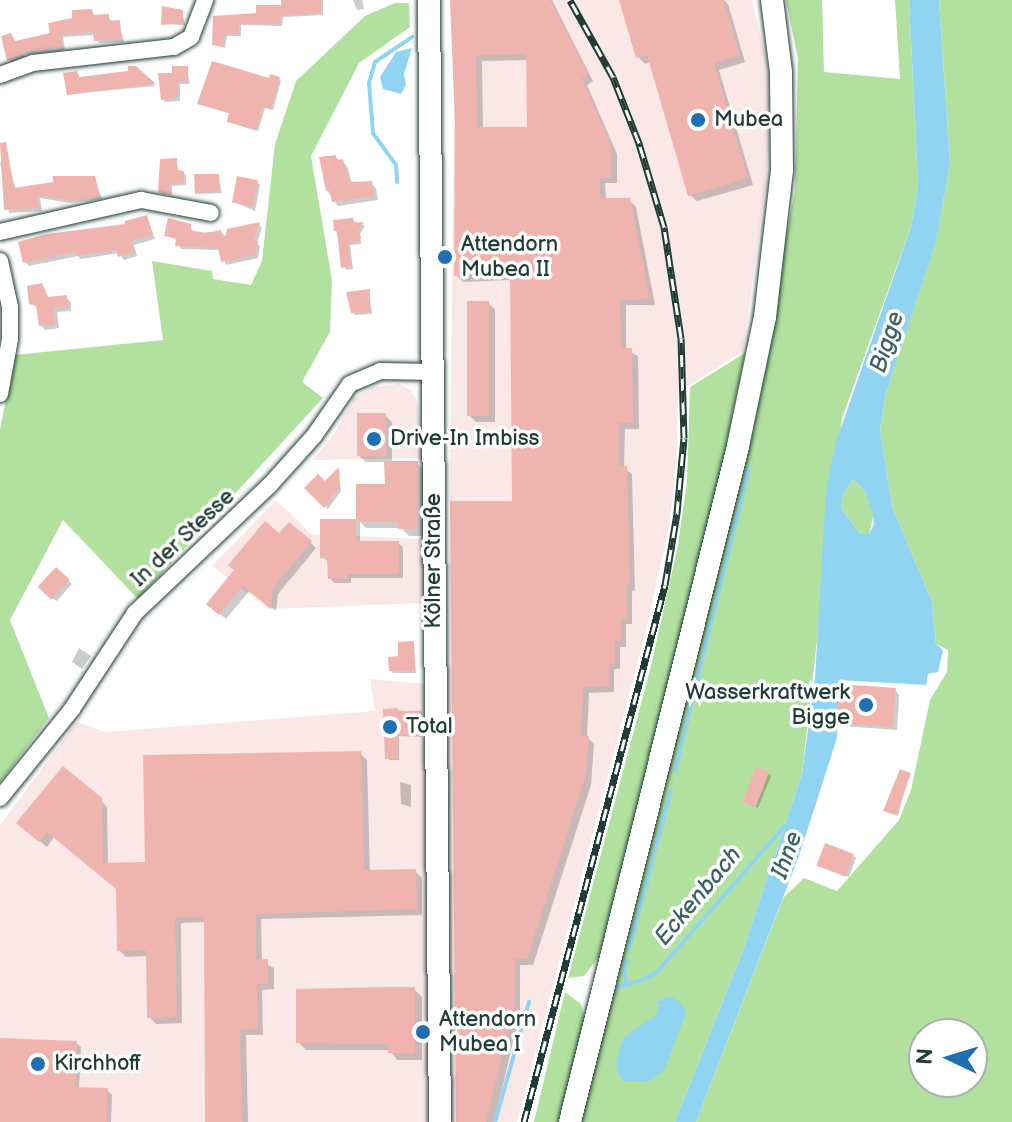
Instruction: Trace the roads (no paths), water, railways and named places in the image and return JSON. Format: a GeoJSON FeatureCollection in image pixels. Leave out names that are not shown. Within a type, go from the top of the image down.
{"type":"FeatureCollection","features":[{"type":"Feature","properties":{"kind":"main road","name":"Kölner Straße"},"geometry":{"type":"LineString","coordinates":[[429,0],[440,1122]]}},
{"type":"Feature","properties":{"kind":"main road"},"geometry":{"type":"LineString","coordinates":[[570,1122],[738,446],[765,317],[782,170],[781,72],[772,0]]}},
{"type":"Feature","properties":{"kind":"street"},"geometry":{"type":"LineString","coordinates":[[0,75],[33,63],[174,47],[191,37],[205,0]]}},
{"type":"Feature","properties":{"kind":"street"},"geometry":{"type":"LineString","coordinates":[[0,232],[141,200],[211,213]]}},
{"type":"Feature","properties":{"kind":"street"},"geometry":{"type":"LineString","coordinates":[[0,261],[10,307],[10,339],[0,394]]}},
{"type":"Feature","properties":{"kind":"street","name":"In der Stesse"},"geometry":{"type":"LineString","coordinates":[[0,798],[72,709],[135,613],[269,486],[314,436],[350,384],[380,371],[434,372]]}},
{"type":"Feature","properties":{"kind":"water"},"geometry":{"type":"Polygon","coordinates":[[[909,0],[939,0],[950,163],[936,242],[886,393],[880,429],[892,506],[932,602],[936,644],[943,650],[938,672],[928,674],[926,685],[839,680],[837,738],[799,856],[696,1122],[675,1122],[742,953],[802,774],[815,678],[826,490],[835,445],[911,227],[918,184],[909,0]],[[853,479],[843,495],[841,508],[860,534],[869,534],[874,524],[865,491],[853,479]]]}},
{"type":"Feature","properties":{"kind":"water"},"geometry":{"type":"Polygon","coordinates":[[[412,48],[404,74],[406,85],[401,94],[383,89],[380,77],[396,52],[412,48]]]}},
{"type":"Feature","properties":{"kind":"water"},"geometry":{"type":"Polygon","coordinates":[[[669,996],[680,1002],[686,1013],[664,1071],[648,1082],[624,1081],[617,1073],[616,1062],[621,1044],[626,1036],[657,1014],[659,1004],[654,1003],[669,996]]]}},
{"type":"Feature","properties":{"kind":"waterway"},"geometry":{"type":"LineString","coordinates":[[397,182],[396,165],[373,133],[369,83],[375,62],[412,37]]}},
{"type":"Feature","properties":{"kind":"waterway"},"geometry":{"type":"LineString","coordinates":[[675,771],[749,467]]}},
{"type":"Feature","properties":{"kind":"waterway"},"geometry":{"type":"LineString","coordinates":[[629,949],[671,790]]}},
{"type":"Feature","properties":{"kind":"waterway","name":"Eckenbach"},"geometry":{"type":"LineString","coordinates":[[616,987],[643,980],[657,972],[784,827]]}},
{"type":"Feature","properties":{"kind":"waterway"},"geometry":{"type":"LineString","coordinates":[[627,960],[624,974],[627,985]]}},
{"type":"Feature","properties":{"kind":"waterway","name":"Eckenbach"},"geometry":{"type":"LineString","coordinates":[[495,1122],[529,1002]]}},
{"type":"Feature","properties":{"kind":"railway"},"geometry":{"type":"LineString","coordinates":[[524,1122],[665,585],[677,513],[684,438],[681,338],[664,227],[639,143],[613,77],[570,0]]}},
{"type":"Feature","properties":{"kind":"place","name":"Mubea"},"geometry":{"type":"Point","coordinates":[698,120]}},
{"type":"Feature","properties":{"kind":"place","name":"Attendorn Mubea II"},"geometry":{"type":"Point","coordinates":[445,257]}},
{"type":"Feature","properties":{"kind":"place","name":"Drive-In Imbiss"},"geometry":{"type":"Point","coordinates":[374,439]}},
{"type":"Feature","properties":{"kind":"place","name":"Wasserkraftwerk Bigge"},"geometry":{"type":"Point","coordinates":[866,705]}},
{"type":"Feature","properties":{"kind":"place","name":"Total"},"geometry":{"type":"Point","coordinates":[390,727]}},
{"type":"Feature","properties":{"kind":"place","name":"Attendorn Mubea I"},"geometry":{"type":"Point","coordinates":[423,1032]}},
{"type":"Feature","properties":{"kind":"place","name":"Kirchhoff"},"geometry":{"type":"Point","coordinates":[38,1064]}},
{"type":"Feature","properties":{"kind":"water label","name":"Bigge"},"geometry":{"type":"Point","coordinates":[887,342]}},
{"type":"Feature","properties":{"kind":"water label","name":"Ihne"},"geometry":{"type":"Point","coordinates":[787,855]}}]}
